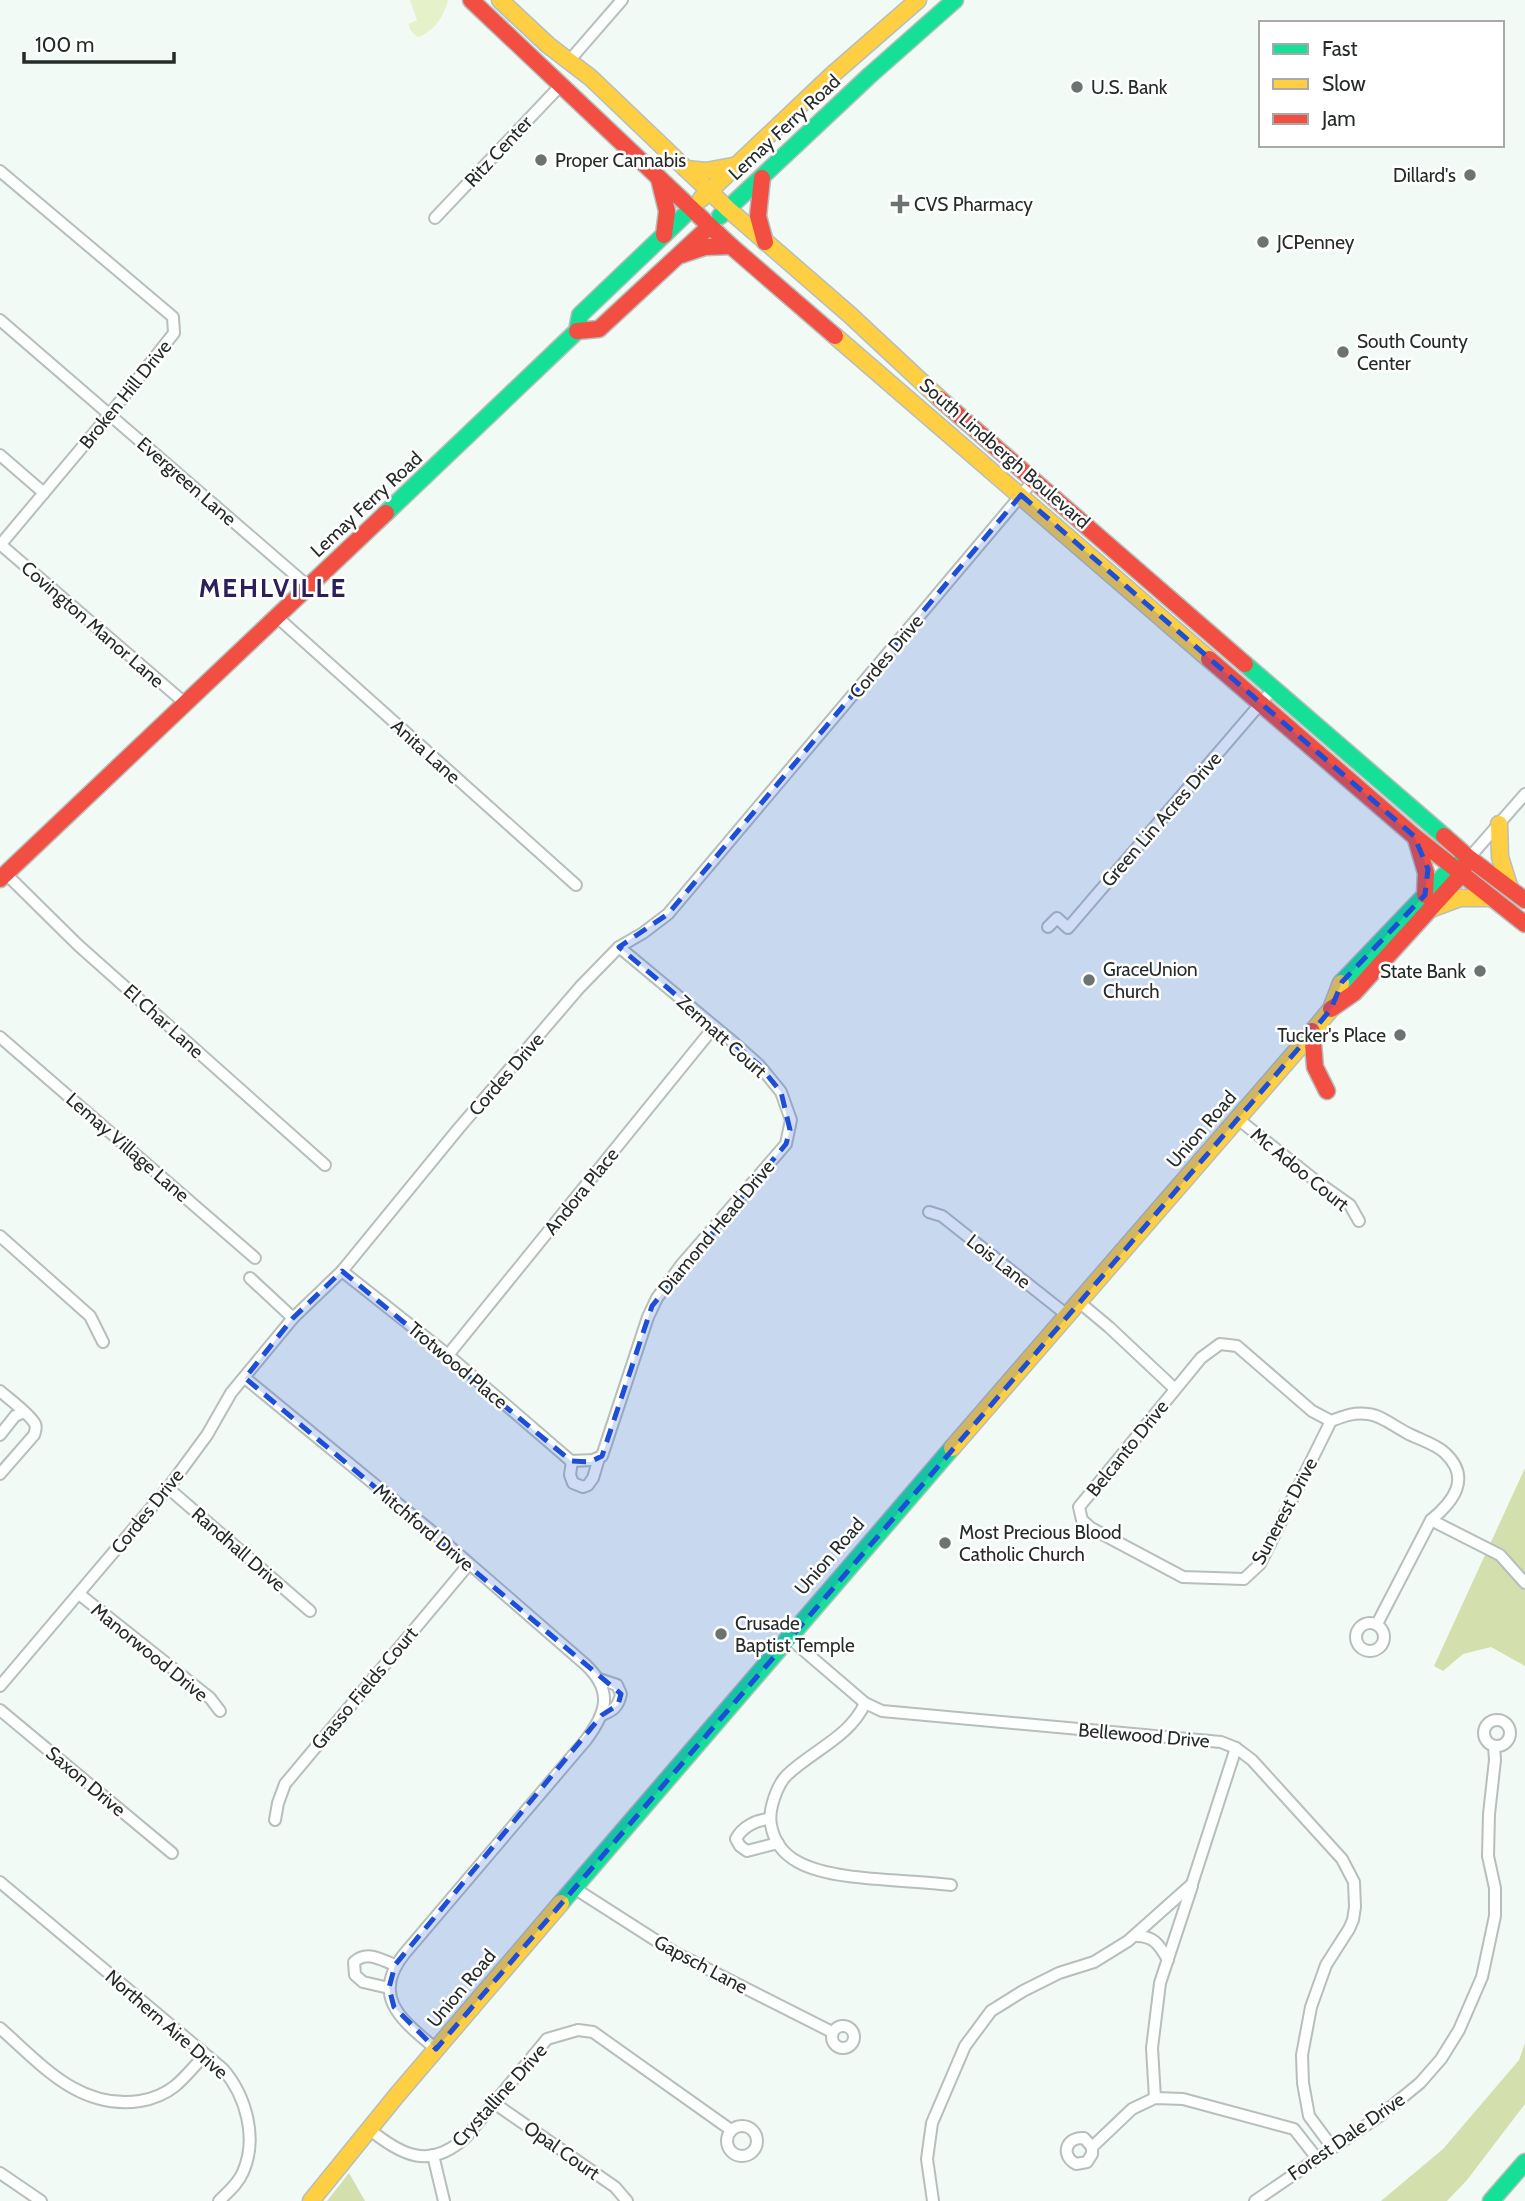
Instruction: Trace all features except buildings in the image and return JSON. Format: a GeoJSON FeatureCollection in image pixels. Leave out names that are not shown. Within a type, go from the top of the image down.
{"type":"FeatureCollection","features":[{"type":"Feature","properties":{"kind":"main road","name":"South Lindbergh Boulevard"},"geometry":{"type":"LineString","coordinates":[[471,0],[731,246],[1414,836],[1525,924]]}},
{"type":"Feature","properties":{"kind":"main road","name":"South Lindbergh Boulevard"},"geometry":{"type":"LineString","coordinates":[[500,0],[548,45],[591,78],[728,209],[1033,481],[1469,858],[1525,900]]}},
{"type":"Feature","properties":{"kind":"main road","name":"Lemay Ferry Road"},"geometry":{"type":"LineString","coordinates":[[3,876],[577,331],[580,315],[709,191],[832,75],[918,0]]}},
{"type":"Feature","properties":{"kind":"main road","name":"Lemay Ferry Road"},"geometry":{"type":"LineString","coordinates":[[577,331],[599,329],[869,76],[955,0]]}},
{"type":"Feature","properties":{"kind":"main road"},"geometry":{"type":"LineString","coordinates":[[686,169],[706,171],[738,164]]}},
{"type":"Feature","properties":{"kind":"main road"},"geometry":{"type":"LineString","coordinates":[[762,178],[758,216],[765,242]]}},
{"type":"Feature","properties":{"kind":"main road"},"geometry":{"type":"LineString","coordinates":[[659,179],[667,211],[664,235]]}},
{"type":"Feature","properties":{"kind":"main road"},"geometry":{"type":"LineString","coordinates":[[681,255],[705,247],[731,246]]}},
{"type":"Feature","properties":{"kind":"main road"},"geometry":{"type":"LineString","coordinates":[[1499,824],[1498,851],[1501,868],[1510,889]]}},
{"type":"Feature","properties":{"kind":"main road"},"geometry":{"type":"LineString","coordinates":[[1414,836],[1428,869],[1429,901],[1471,895],[1490,898]]}},
{"type":"Feature","properties":{"kind":"main road","name":"Union Road"},"geometry":{"type":"LineString","coordinates":[[311,2201],[436,2049],[788,1637],[1331,1009],[1354,993],[1429,901],[1469,858]]}},
{"type":"Feature","properties":{"kind":"main road"},"geometry":{"type":"LineString","coordinates":[[1312,1031],[1315,1067],[1327,1091]]}},
{"type":"Feature","properties":{"kind":"main road"},"geometry":{"type":"LineString","coordinates":[[1491,2201],[1525,2162]]}},
{"type":"Feature","properties":{"kind":"street"},"geometry":{"type":"LineString","coordinates":[[569,61],[622,0]]}},
{"type":"Feature","properties":{"kind":"street","name":"Ritz Center"},"geometry":{"type":"LineString","coordinates":[[435,218],[561,85]]}},
{"type":"Feature","properties":{"kind":"street","name":"Broken Hill Drive"},"geometry":{"type":"LineString","coordinates":[[0,171],[173,317],[174,333],[110,414],[0,544]]}},
{"type":"Feature","properties":{"kind":"street","name":"Evergreen Lane"},"geometry":{"type":"LineString","coordinates":[[0,320],[309,587]]}},
{"type":"Feature","properties":{"kind":"street"},"geometry":{"type":"LineString","coordinates":[[0,455],[44,493]]}},
{"type":"Feature","properties":{"kind":"street","name":"Cordes Drive"},"geometry":{"type":"LineString","coordinates":[[0,1686],[168,1488],[207,1435],[231,1393],[293,1318],[342,1271],[580,987],[619,947],[668,914],[1033,481]]}},
{"type":"Feature","properties":{"kind":"street","name":"Covington Manor Lane"},"geometry":{"type":"LineString","coordinates":[[0,544],[186,704]]}},
{"type":"Feature","properties":{"kind":"street","name":"Anita Lane"},"geometry":{"type":"LineString","coordinates":[[277,617],[576,885]]}},
{"type":"Feature","properties":{"kind":"street","name":"Green Lin Acres Drive"},"geometry":{"type":"LineString","coordinates":[[1048,927],[1056,918],[1068,928],[1273,689]]}},
{"type":"Feature","properties":{"kind":"street","name":"Union Road"},"geometry":{"type":"LineString","coordinates":[[1469,858],[1525,794]]}},
{"type":"Feature","properties":{"kind":"street","name":"El Char Lane"},"geometry":{"type":"LineString","coordinates":[[3,876],[326,1165]]}},
{"type":"Feature","properties":{"kind":"street","name":"Zermatt Court"},"geometry":{"type":"LineString","coordinates":[[619,947],[759,1065],[782,1092],[791,1120],[786,1144]]}},
{"type":"Feature","properties":{"kind":"street","name":"Andora Place"},"geometry":{"type":"LineString","coordinates":[[448,1355],[714,1027]]}},
{"type":"Feature","properties":{"kind":"street","name":"Lemay Village Lane"},"geometry":{"type":"LineString","coordinates":[[0,1037],[255,1258]]}},
{"type":"Feature","properties":{"kind":"street","name":"Mc Adoo Court"},"geometry":{"type":"LineString","coordinates":[[1238,1119],[1350,1205],[1359,1221]]}},
{"type":"Feature","properties":{"kind":"street","name":"Diamond Head Drive"},"geometry":{"type":"LineString","coordinates":[[598,1458],[602,1456],[607,1443],[648,1317],[657,1298],[682,1264],[786,1144]]}},
{"type":"Feature","properties":{"kind":"street","name":"Lois Lane"},"geometry":{"type":"LineString","coordinates":[[929,1212],[942,1216],[1067,1315]]}},
{"type":"Feature","properties":{"kind":"street"},"geometry":{"type":"LineString","coordinates":[[0,1236],[90,1316],[103,1342]]}},
{"type":"Feature","properties":{"kind":"street","name":"Trotwood Place"},"geometry":{"type":"LineString","coordinates":[[342,1271],[448,1355],[572,1461],[569,1475],[573,1483],[583,1487],[588,1485],[593,1478],[598,1458]]}},
{"type":"Feature","properties":{"kind":"street"},"geometry":{"type":"LineString","coordinates":[[250,1278],[293,1318]]}},
{"type":"Feature","properties":{"kind":"street"},"geometry":{"type":"LineString","coordinates":[[1079,1302],[1175,1389],[1201,1358],[1220,1344],[1237,1346],[1312,1411],[1331,1421],[1354,1413],[1372,1414],[1444,1452],[1455,1466],[1459,1477],[1455,1496],[1431,1520],[1377,1624]]}},
{"type":"Feature","properties":{"kind":"street","name":"Mitchford Drive"},"geometry":{"type":"LineString","coordinates":[[245,1378],[469,1563],[599,1679],[617,1685],[621,1694],[618,1706],[602,1715],[586,1740],[396,1965],[388,1988]]}},
{"type":"Feature","properties":{"kind":"street","name":"Belcanto Drive"},"geometry":{"type":"LineString","coordinates":[[1079,1507],[1175,1389]]}},
{"type":"Feature","properties":{"kind":"street"},"geometry":{"type":"LineString","coordinates":[[0,1391],[35,1424],[34,1435],[0,1474]]}},
{"type":"Feature","properties":{"kind":"street"},"geometry":{"type":"LineString","coordinates":[[0,1435],[15,1416],[24,1412]]}},
{"type":"Feature","properties":{"kind":"street","name":"Sunerest Drive"},"geometry":{"type":"LineString","coordinates":[[1079,1507],[1082,1520],[1091,1528],[1183,1577],[1244,1579],[1260,1564],[1331,1421]]}},
{"type":"Feature","properties":{"kind":"street"},"geometry":{"type":"LineString","coordinates":[[572,1461],[598,1458]]}},
{"type":"Feature","properties":{"kind":"street","name":"Randhall Drive"},"geometry":{"type":"LineString","coordinates":[[168,1488],[310,1611]]}},
{"type":"Feature","properties":{"kind":"street"},"geometry":{"type":"LineString","coordinates":[[1431,1520],[1500,1555],[1525,1583]]}},
{"type":"Feature","properties":{"kind":"street","name":"Grasso Fields Court"},"geometry":{"type":"LineString","coordinates":[[275,1821],[285,1784],[469,1563]]}},
{"type":"Feature","properties":{"kind":"street","name":"Manorwood Drive"},"geometry":{"type":"LineString","coordinates":[[79,1594],[210,1698],[220,1711]]}},
{"type":"Feature","properties":{"kind":"street","name":"Bellewood Drive"},"geometry":{"type":"LineString","coordinates":[[788,1637],[874,1709],[1221,1742],[1236,1748],[1252,1760],[1342,1859],[1354,1882],[1353,1920],[1326,1965],[1311,2007],[1302,2055],[1308,2116],[1332,2147]]}},
{"type":"Feature","properties":{"kind":"street"},"geometry":{"type":"LineString","coordinates":[[599,1679],[604,1699],[602,1715]]}},
{"type":"Feature","properties":{"kind":"street"},"geometry":{"type":"LineString","coordinates":[[865,1703],[857,1720],[785,1777],[775,1796],[769,1819],[773,1834],[782,1851],[818,1871],[951,1885]]}},
{"type":"Feature","properties":{"kind":"street","name":"Saxon Drive"},"geometry":{"type":"LineString","coordinates":[[0,1710],[172,1853]]}},
{"type":"Feature","properties":{"kind":"street","name":"Forest Dale Drive"},"geometry":{"type":"LineString","coordinates":[[1255,2201],[1381,2115],[1420,2082],[1441,2059],[1459,2030],[1482,1977],[1495,1916],[1495,1888],[1488,1856],[1494,1746]]}},
{"type":"Feature","properties":{"kind":"street"},"geometry":{"type":"LineString","coordinates":[[1155,2098],[1152,2048],[1160,1983],[1236,1748]]}},
{"type":"Feature","properties":{"kind":"street"},"geometry":{"type":"LineString","coordinates":[[769,1819],[740,1831],[736,1839],[740,1846],[747,1850],[778,1843]]}},
{"type":"Feature","properties":{"kind":"street","name":"Northern Aire Drive"},"geometry":{"type":"LineString","coordinates":[[0,1882],[233,2080],[245,2106],[250,2140],[244,2171],[235,2186],[219,2201]]}},
{"type":"Feature","properties":{"kind":"street"},"geometry":{"type":"LineString","coordinates":[[933,2201],[928,2159],[932,2123],[965,2046],[976,2029],[991,2011],[1023,1991],[1059,1973],[1094,1962],[1133,1936],[1192,1884]]}},
{"type":"Feature","properties":{"kind":"street","name":"Gapsch Lane"},"geometry":{"type":"LineString","coordinates":[[574,1888],[674,1952],[832,2032]]}},
{"type":"Feature","properties":{"kind":"street"},"geometry":{"type":"LineString","coordinates":[[1133,1936],[1151,1937],[1168,1960]]}},
{"type":"Feature","properties":{"kind":"street"},"geometry":{"type":"LineString","coordinates":[[396,1965],[372,1956],[364,1956],[354,1962],[353,1968],[355,1975],[363,1982],[388,1988],[401,2018],[436,2049]]}},
{"type":"Feature","properties":{"kind":"street"},"geometry":{"type":"LineString","coordinates":[[0,2028],[78,2092],[101,2101],[130,2102],[152,2099],[174,2088],[205,2055]]}},
{"type":"Feature","properties":{"kind":"street","name":"Crystalline Drive"},"geometry":{"type":"LineString","coordinates":[[369,2129],[404,2153],[424,2157],[454,2148],[547,2039],[578,2030],[593,2032],[731,2130]]}},
{"type":"Feature","properties":{"kind":"street"},"geometry":{"type":"LineString","coordinates":[[1092,2147],[1132,2109],[1155,2098],[1183,2099],[1294,2129],[1316,2157]]}},
{"type":"Feature","properties":{"kind":"street","name":"Opal Court"},"geometry":{"type":"LineString","coordinates":[[494,2103],[615,2187],[627,2201]]}},
{"type":"Feature","properties":{"kind":"street"},"geometry":{"type":"LineString","coordinates":[[1287,2127],[1296,2125],[1303,2119],[1307,2108]]}},
{"type":"Feature","properties":{"kind":"street"},"geometry":{"type":"LineString","coordinates":[[433,2155],[444,2201]]}},
{"type":"Feature","properties":{"kind":"street"},"geometry":{"type":"LineString","coordinates":[[0,2174],[41,2201]]}},
{"type":"Feature","properties":{"kind":"highlighted area"},"geometry":{"type":"Polygon","coordinates":[[[1021,495],[1414,836],[1428,869],[1425,895],[1342,982],[1331,1009],[1298,1049],[436,2049],[394,2007],[389,1988],[395,1965],[602,1715],[618,1705],[621,1694],[245,1378],[293,1318],[342,1271],[571,1461],[590,1462],[602,1456],[652,1306],[786,1144],[790,1130],[781,1092],[759,1065],[619,947],[668,914],[1021,495]]]}},
{"type":"Feature","properties":{"kind":"green space"},"geometry":{"type":"Polygon","coordinates":[[[410,0],[448,0],[438,23],[418,37],[410,30],[409,24],[417,20],[410,0]]]}},
{"type":"Feature","properties":{"kind":"green space"},"geometry":{"type":"Polygon","coordinates":[[[1525,1468],[1525,1666],[1491,1647],[1463,1654],[1443,1671],[1434,1666],[1525,1468]]]}},
{"type":"Feature","properties":{"kind":"green space"},"geometry":{"type":"Polygon","coordinates":[[[1525,2043],[1525,2104],[1467,2180],[1447,2201],[1381,2201],[1443,2149],[1519,2060],[1525,2043]]]}},
{"type":"Feature","properties":{"kind":"green space"},"geometry":{"type":"Polygon","coordinates":[[[349,2173],[365,2201],[327,2201],[349,2173]]]}},
{"type":"Feature","properties":{"kind":"traffic: fast"},"geometry":{"type":"LineString","coordinates":[[720,216],[869,76],[955,0]]}},
{"type":"Feature","properties":{"kind":"traffic: fast"},"geometry":{"type":"LineString","coordinates":[[386,513],[577,331],[580,315],[691,209]]}},
{"type":"Feature","properties":{"kind":"traffic: fast"},"geometry":{"type":"LineString","coordinates":[[1245,664],[1444,836]]}},
{"type":"Feature","properties":{"kind":"traffic: fast"},"geometry":{"type":"LineString","coordinates":[[1341,983],[1452,867],[1461,863]]}},
{"type":"Feature","properties":{"kind":"traffic: fast"},"geometry":{"type":"LineString","coordinates":[[561,1903],[952,1448]]}},
{"type":"Feature","properties":{"kind":"traffic: fast"},"geometry":{"type":"LineString","coordinates":[[1491,2201],[1525,2162]]}},
{"type":"Feature","properties":{"kind":"traffic: slow"},"geometry":{"type":"LineString","coordinates":[[500,0],[548,45],[591,78],[728,209],[850,315],[940,399]]}},
{"type":"Feature","properties":{"kind":"traffic: slow"},"geometry":{"type":"LineString","coordinates":[[701,199],[832,75],[918,0]]}},
{"type":"Feature","properties":{"kind":"traffic: slow"},"geometry":{"type":"LineString","coordinates":[[686,169],[706,171],[738,165]]}},
{"type":"Feature","properties":{"kind":"traffic: slow"},"geometry":{"type":"LineString","coordinates":[[835,336],[1209,659]]}},
{"type":"Feature","properties":{"kind":"traffic: slow"},"geometry":{"type":"LineString","coordinates":[[1499,824],[1500,857],[1510,889]]}},
{"type":"Feature","properties":{"kind":"traffic: slow"},"geometry":{"type":"LineString","coordinates":[[1433,908],[1460,898],[1490,898]]}},
{"type":"Feature","properties":{"kind":"traffic: slow"},"geometry":{"type":"LineString","coordinates":[[952,1448],[1298,1049],[1331,1009],[1341,983]]}},
{"type":"Feature","properties":{"kind":"traffic: slow"},"geometry":{"type":"LineString","coordinates":[[311,2201],[397,2095],[561,1903]]}},
{"type":"Feature","properties":{"kind":"traffic: jam"},"geometry":{"type":"LineString","coordinates":[[471,0],[731,246],[835,336]]}},
{"type":"Feature","properties":{"kind":"traffic: jam"},"geometry":{"type":"LineString","coordinates":[[762,178],[758,216],[765,242]]}},
{"type":"Feature","properties":{"kind":"traffic: jam"},"geometry":{"type":"LineString","coordinates":[[659,179],[667,211],[664,235]]}},
{"type":"Feature","properties":{"kind":"traffic: jam"},"geometry":{"type":"LineString","coordinates":[[577,331],[599,329],[710,226]]}},
{"type":"Feature","properties":{"kind":"traffic: jam"},"geometry":{"type":"LineString","coordinates":[[681,255],[705,247],[731,246]]}},
{"type":"Feature","properties":{"kind":"traffic: jam"},"geometry":{"type":"LineString","coordinates":[[940,399],[1245,664]]}},
{"type":"Feature","properties":{"kind":"traffic: jam"},"geometry":{"type":"LineString","coordinates":[[0,879],[386,513]]}},
{"type":"Feature","properties":{"kind":"traffic: jam"},"geometry":{"type":"LineString","coordinates":[[1209,659],[1414,836],[1525,924]]}},
{"type":"Feature","properties":{"kind":"traffic: jam"},"geometry":{"type":"LineString","coordinates":[[1444,836],[1525,900]]}},
{"type":"Feature","properties":{"kind":"traffic: jam"},"geometry":{"type":"LineString","coordinates":[[1416,839],[1426,873],[1425,895]]}},
{"type":"Feature","properties":{"kind":"traffic: jam"},"geometry":{"type":"LineString","coordinates":[[1331,1009],[1354,993],[1461,875],[1466,863]]}},
{"type":"Feature","properties":{"kind":"traffic: jam"},"geometry":{"type":"LineString","coordinates":[[1312,1031],[1315,1067],[1327,1091]]}},
{"type":"Feature","properties":{"kind":"place","name":"U.S. Bank"},"geometry":{"type":"Point","coordinates":[1077,87]}},
{"type":"Feature","properties":{"kind":"place","name":"Proper Cannabis"},"geometry":{"type":"Point","coordinates":[541,160]}},
{"type":"Feature","properties":{"kind":"place","name":"Dillard's"},"geometry":{"type":"Point","coordinates":[1470,175]}},
{"type":"Feature","properties":{"kind":"place","name":"CVS Pharmacy"},"geometry":{"type":"Point","coordinates":[900,204]}},
{"type":"Feature","properties":{"kind":"place","name":"JCPenney"},"geometry":{"type":"Point","coordinates":[1263,242]}},
{"type":"Feature","properties":{"kind":"place","name":"South County Center"},"geometry":{"type":"Point","coordinates":[1343,352]}},
{"type":"Feature","properties":{"kind":"place","name":"State Bank"},"geometry":{"type":"Point","coordinates":[1480,971]}},
{"type":"Feature","properties":{"kind":"place","name":"GraceUnion Church"},"geometry":{"type":"Point","coordinates":[1089,980]}},
{"type":"Feature","properties":{"kind":"place","name":"Tucker's Place"},"geometry":{"type":"Point","coordinates":[1400,1035]}},
{"type":"Feature","properties":{"kind":"place","name":"Most Precious Blood Catholic Church"},"geometry":{"type":"Point","coordinates":[945,1543]}},
{"type":"Feature","properties":{"kind":"place","name":"Crusade Baptist Temple"},"geometry":{"type":"Point","coordinates":[721,1634]}},
{"type":"Feature","properties":{"kind":"district","name":"MEHLVILLE"},"geometry":{"type":"Point","coordinates":[273,588]}}]}
